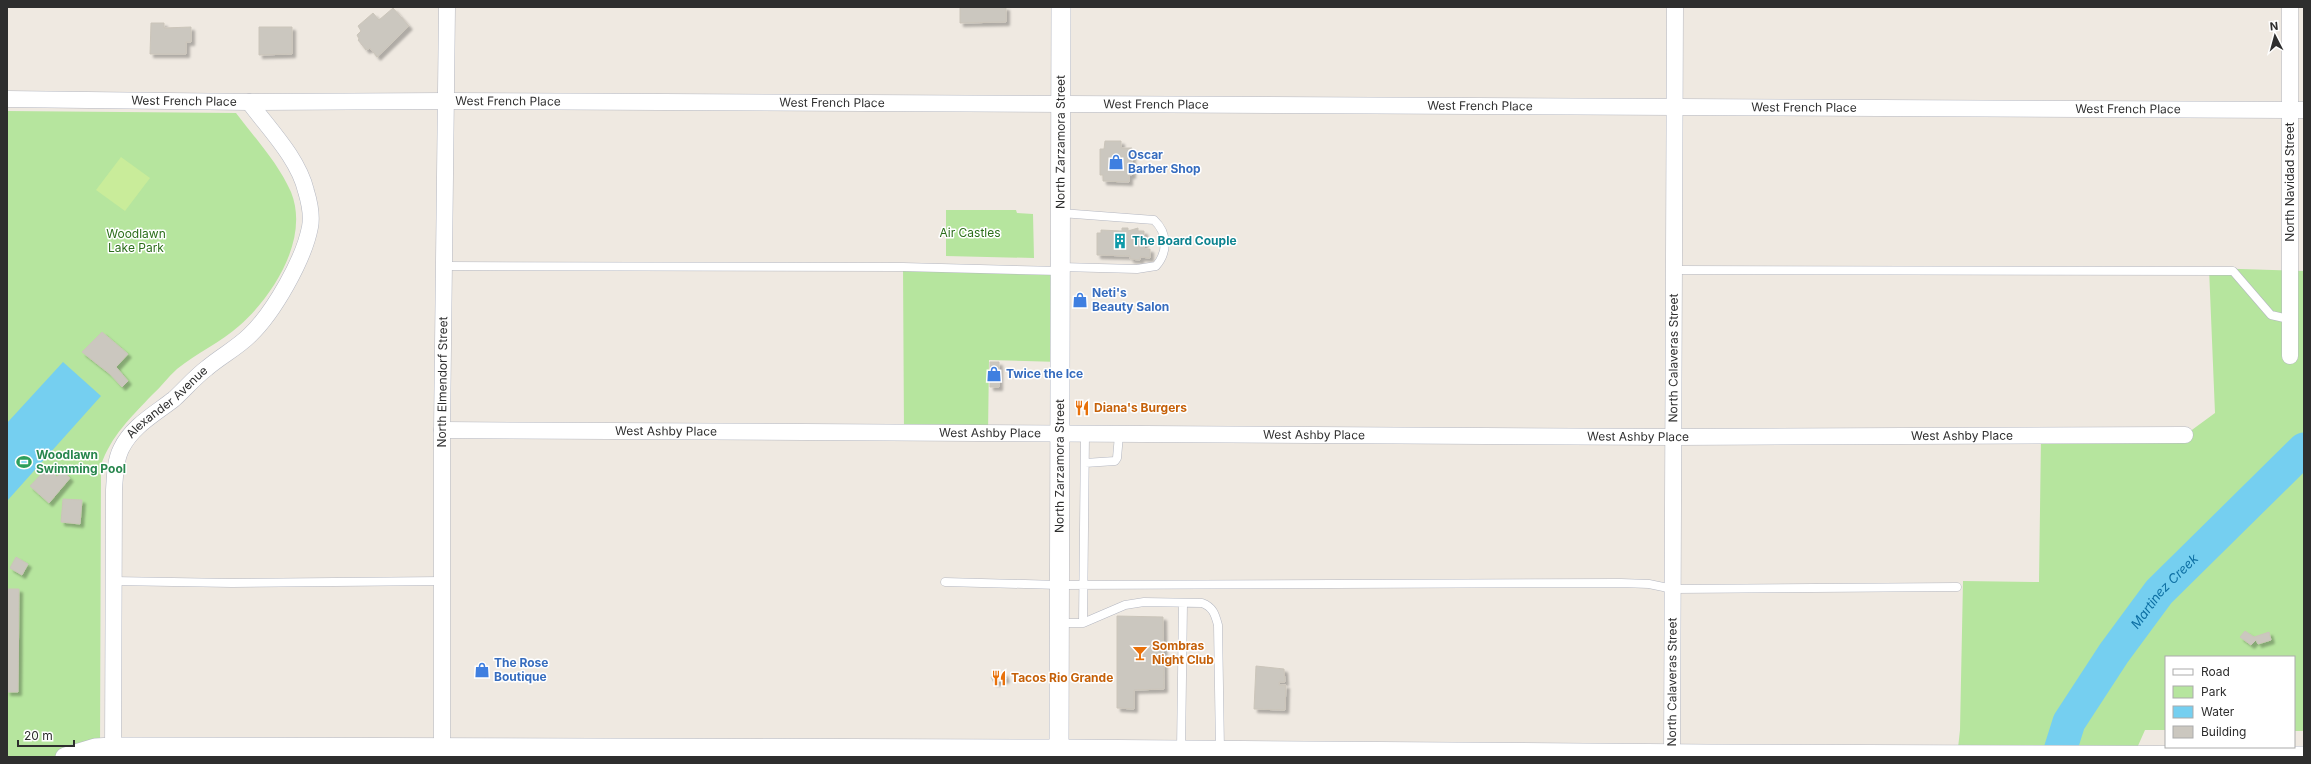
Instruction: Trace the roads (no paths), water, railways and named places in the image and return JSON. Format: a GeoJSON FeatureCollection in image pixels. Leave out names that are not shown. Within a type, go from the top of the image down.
{"type":"FeatureCollection","features":[{"type":"Feature","properties":{"kind":"street","name":"North Elmendorf Street"},"geometry":{"type":"LineString","coordinates":[[442,752],[442,430],[447,7]]}},
{"type":"Feature","properties":{"kind":"street","name":"North Zarzamora Street"},"geometry":{"type":"LineString","coordinates":[[1059,753],[1061,7]]}},
{"type":"Feature","properties":{"kind":"street","name":"North Calaveras Street"},"geometry":{"type":"LineString","coordinates":[[1672,755],[1675,7]]}},
{"type":"Feature","properties":{"kind":"street","name":"North Navidad Street"},"geometry":{"type":"LineString","coordinates":[[2290,7],[2297,110],[2290,356]]}},
{"type":"Feature","properties":{"kind":"street","name":"West French Place"},"geometry":{"type":"LineString","coordinates":[[7,99],[123,99],[249,102],[446,101],[2297,110]]}},
{"type":"Feature","properties":{"kind":"street","name":"Alexander Avenue"},"geometry":{"type":"LineString","coordinates":[[113,752],[114,490],[117,462],[121,449],[128,437],[145,421],[174,399],[207,367],[232,351],[252,333],[284,289],[303,252],[310,226],[306,191],[292,161],[249,102]]}},
{"type":"Feature","properties":{"kind":"street","name":"West Ashby Place"},"geometry":{"type":"LineString","coordinates":[[442,430],[1673,437],[2185,435]]}},
{"type":"Feature","properties":{"kind":"street"},"geometry":{"type":"LineString","coordinates":[[65,757],[95,748],[113,752],[1059,753],[1220,750],[1708,756],[2137,756],[2283,753],[2304,756]]}},
{"type":"Feature","properties":{"kind":"lane"},"geometry":{"type":"LineString","coordinates":[[444,266],[903,267],[1060,269],[1138,268],[1156,266],[1164,256],[1164,242],[1161,227],[1154,220],[1061,213]]}},
{"type":"Feature","properties":{"kind":"lane"},"geometry":{"type":"LineString","coordinates":[[1674,270],[2233,271],[2271,315],[2290,319]]}},
{"type":"Feature","properties":{"kind":"lane"},"geometry":{"type":"LineString","coordinates":[[1083,623],[1085,434]]}},
{"type":"Feature","properties":{"kind":"lane"},"geometry":{"type":"LineString","coordinates":[[1085,463],[1115,461],[1117,458],[1119,435]]}},
{"type":"Feature","properties":{"kind":"lane"},"geometry":{"type":"LineString","coordinates":[[113,581],[232,583],[443,581]]}},
{"type":"Feature","properties":{"kind":"lane"},"geometry":{"type":"LineString","coordinates":[[945,582],[1059,585],[1621,583],[1648,584],[1673,589],[1957,587]]}},
{"type":"Feature","properties":{"kind":"lane"},"geometry":{"type":"LineString","coordinates":[[1059,622],[1083,623],[1125,605],[1144,602],[1202,603],[1209,605],[1214,612],[1218,624],[1220,750]]}},
{"type":"Feature","properties":{"kind":"lane"},"geometry":{"type":"LineString","coordinates":[[1181,750],[1183,603]]}},
{"type":"Feature","properties":{"kind":"water","name":"Woodlawn Swimming Pool"},"geometry":{"type":"Polygon","coordinates":[[[63,362],[101,396],[7,501],[7,423],[63,362]]]}},
{"type":"Feature","properties":{"kind":"waterway","name":"Martinez Creek"},"geometry":{"type":"LineString","coordinates":[[2058,757],[2069,722],[2114,653],[2159,592],[2304,449]]}},
{"type":"Feature","properties":{"kind":"place","name":"Oscar Barber Shop"},"geometry":{"type":"Point","coordinates":[1116,162]}},
{"type":"Feature","properties":{"kind":"place","name":"The Board Couple"},"geometry":{"type":"Point","coordinates":[1120,241]}},
{"type":"Feature","properties":{"kind":"place","name":"Neti's Beauty Salon"},"geometry":{"type":"Point","coordinates":[1080,300]}},
{"type":"Feature","properties":{"kind":"place","name":"Twice the Ice"},"geometry":{"type":"Point","coordinates":[994,374]}},
{"type":"Feature","properties":{"kind":"place","name":"Diana's Burgers"},"geometry":{"type":"Point","coordinates":[1082,408]}},
{"type":"Feature","properties":{"kind":"place","name":"Woodlawn Swimming Pool"},"geometry":{"type":"Point","coordinates":[24,462]}},
{"type":"Feature","properties":{"kind":"place","name":"Sombras Night Club"},"geometry":{"type":"Point","coordinates":[1140,653]}},
{"type":"Feature","properties":{"kind":"place","name":"The Rose Boutique"},"geometry":{"type":"Point","coordinates":[482,670]}},
{"type":"Feature","properties":{"kind":"place","name":"Tacos Rio Grande"},"geometry":{"type":"Point","coordinates":[999,678]}},
{"type":"Feature","properties":{"kind":"park label","name":"Air Castles"},"geometry":{"type":"Point","coordinates":[970,233]}},
{"type":"Feature","properties":{"kind":"park label","name":"Woodlawn Lake Park"},"geometry":{"type":"Point","coordinates":[136,241]}}]}
